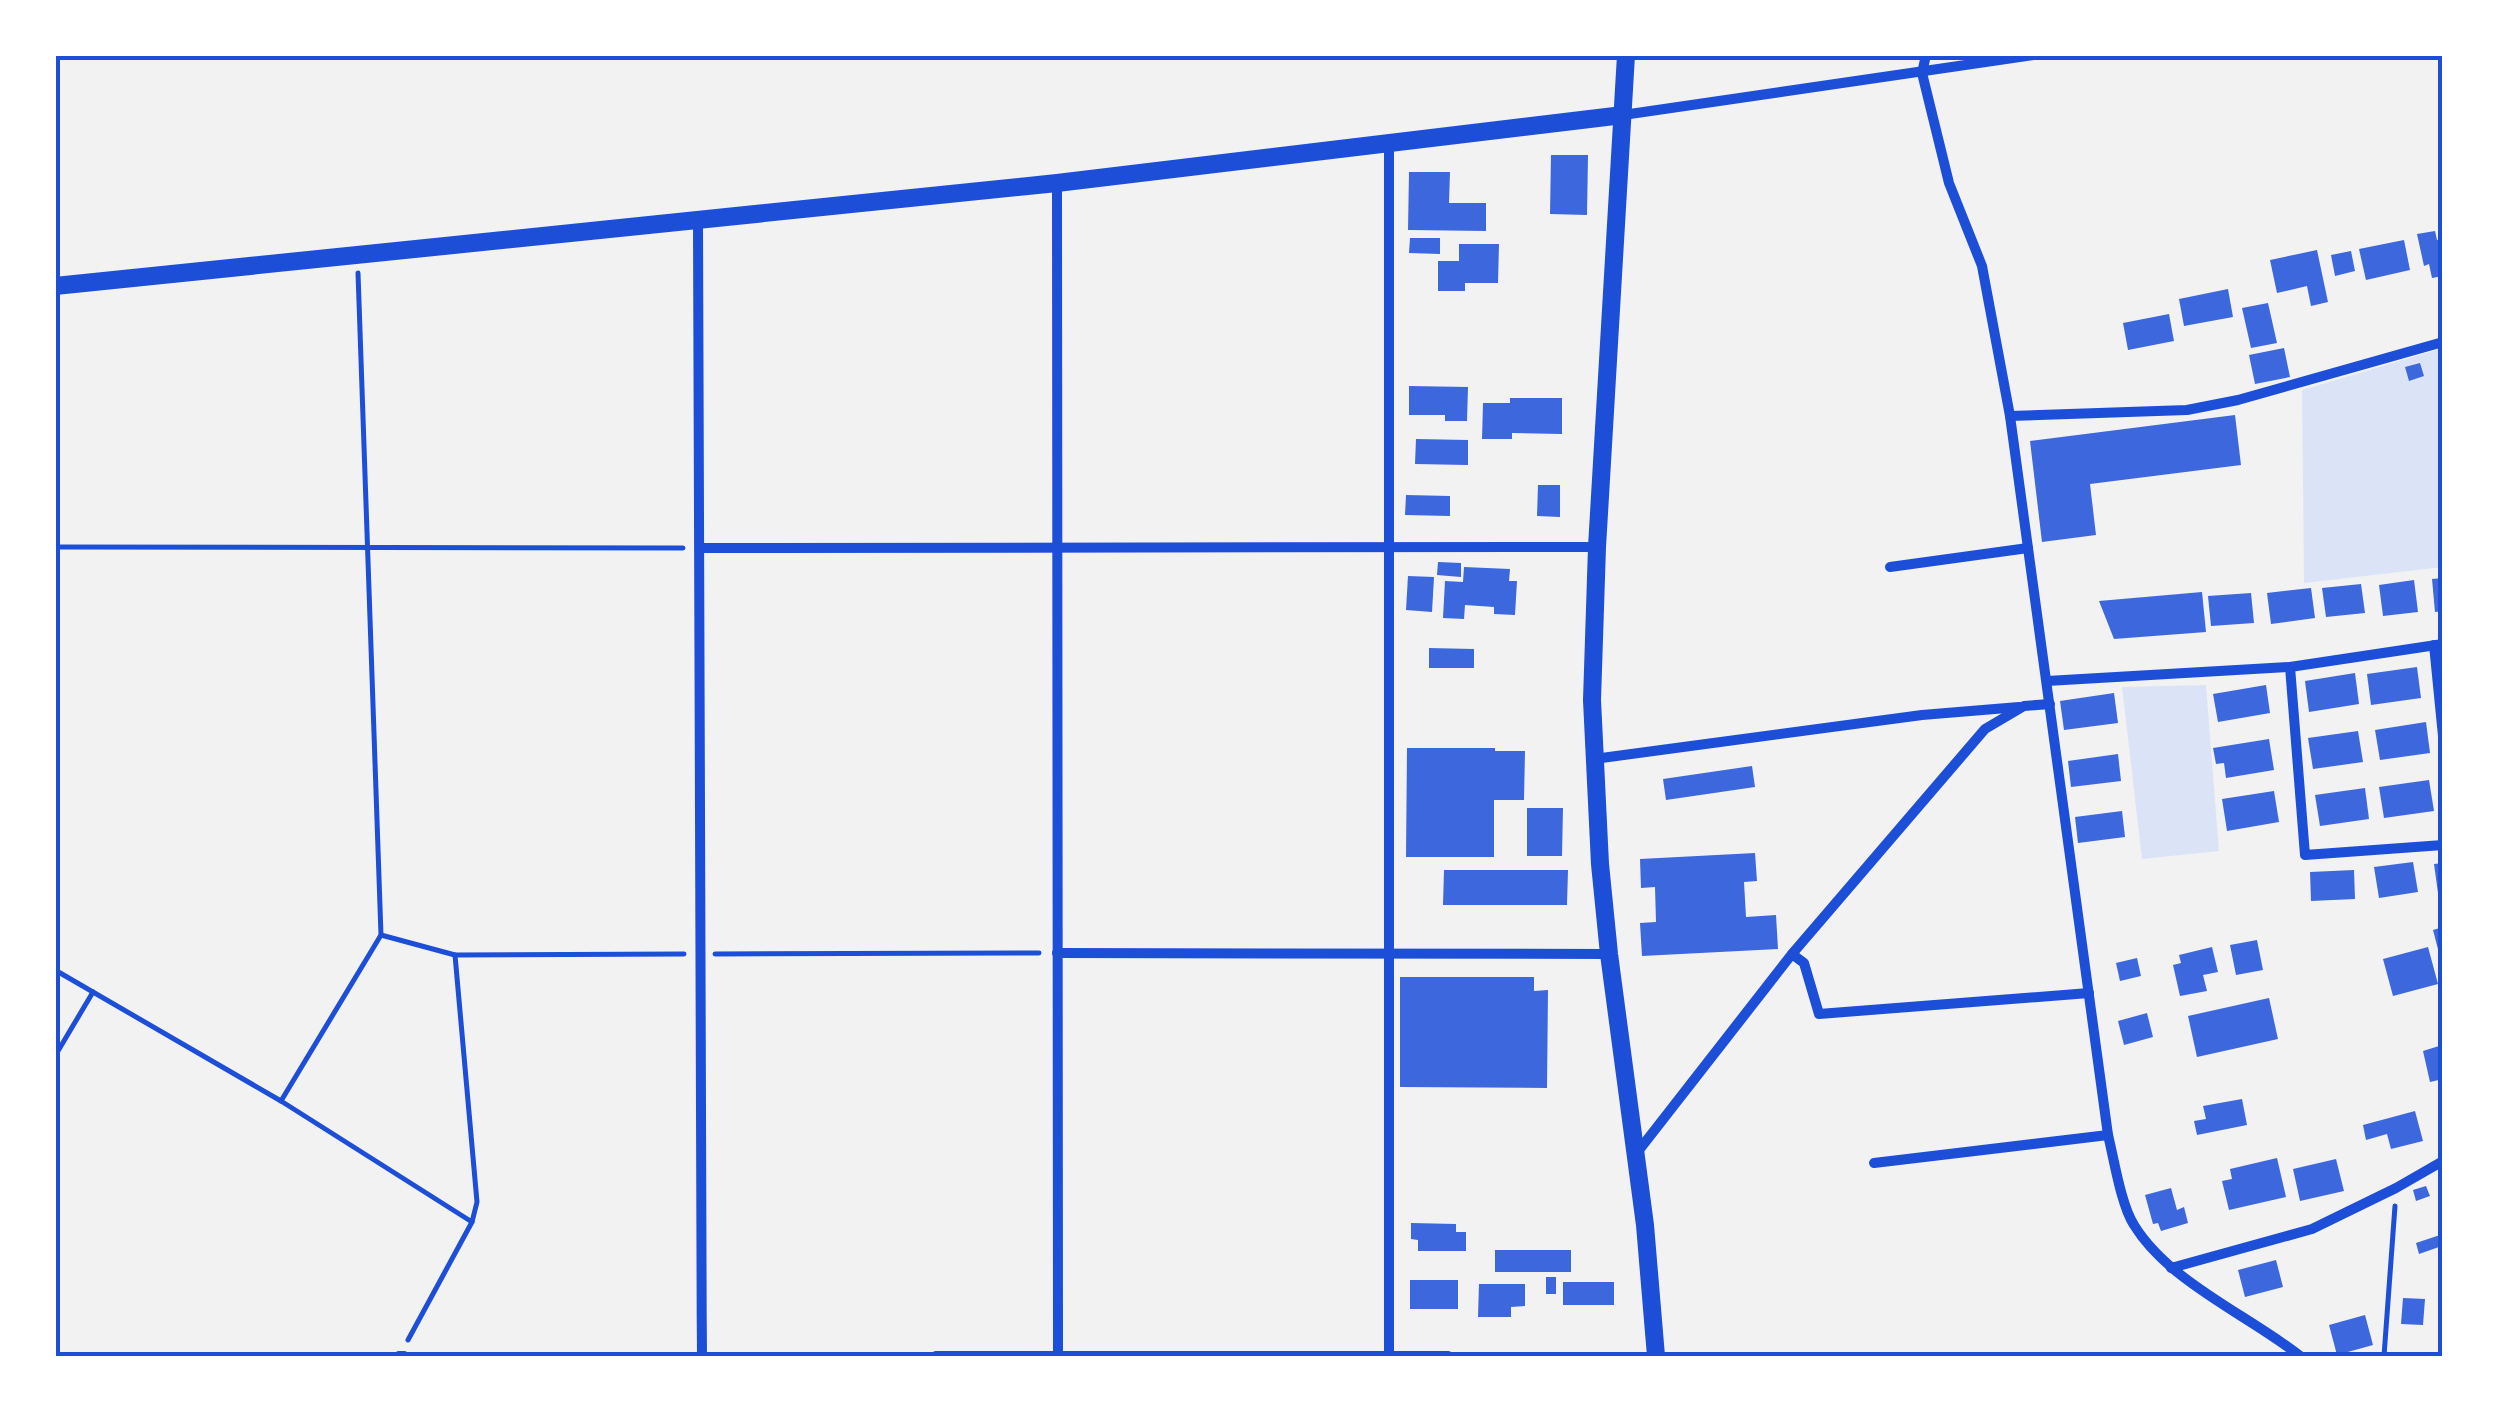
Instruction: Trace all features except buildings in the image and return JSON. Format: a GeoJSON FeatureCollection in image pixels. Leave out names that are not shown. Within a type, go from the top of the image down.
{"type":"FeatureCollection","features":[{"type":"Feature","properties":{"kind":"street"},"geometry":{"type":"LineString","coordinates":[[1626,55],[1597,547],[1592,700],[1600,864],[1645,1225],[1656,1356]]}},
{"type":"Feature","properties":{"kind":"street"},"geometry":{"type":"LineString","coordinates":[[1926,55],[1922,72],[1949,183],[1982,266],[2010,416],[2108,1135],[2132,1224],[2171,1268],[2294,1355]]}},
{"type":"Feature","properties":{"kind":"street"},"geometry":{"type":"LineString","coordinates":[[55,286],[1056,183],[1624,115],[2034,55]]}},
{"type":"Feature","properties":{"kind":"street"},"geometry":{"type":"LineString","coordinates":[[1389,143],[1389,1356]]}},
{"type":"Feature","properties":{"kind":"street"},"geometry":{"type":"LineString","coordinates":[[1056,183],[1058,1355]]}},
{"type":"Feature","properties":{"kind":"street"},"geometry":{"type":"LineString","coordinates":[[698,222],[702,1356]]}},
{"type":"Feature","properties":{"kind":"street"},"geometry":{"type":"LineString","coordinates":[[2010,416],[2186,410],[2238,400],[2443,342]]}},
{"type":"Feature","properties":{"kind":"street"},"geometry":{"type":"LineString","coordinates":[[701,548],[1597,547]]}},
{"type":"Feature","properties":{"kind":"street"},"geometry":{"type":"LineString","coordinates":[[1890,567],[2028,548]]}},
{"type":"Feature","properties":{"kind":"street"},"geometry":{"type":"LineString","coordinates":[[2047,681],[2290,667],[2439,644],[2443,736]]}},
{"type":"Feature","properties":{"kind":"street"},"geometry":{"type":"LineString","coordinates":[[2290,667],[2304,854],[2443,845]]}},
{"type":"Feature","properties":{"kind":"street"},"geometry":{"type":"LineString","coordinates":[[1594,760],[1922,715],[2050,704]]}},
{"type":"Feature","properties":{"kind":"street"},"geometry":{"type":"LineString","coordinates":[[1636,1155],[1792,954],[1985,729],[2024,706]]}},
{"type":"Feature","properties":{"kind":"street"},"geometry":{"type":"LineString","coordinates":[[1057,953],[1609,954]]}},
{"type":"Feature","properties":{"kind":"street"},"geometry":{"type":"LineString","coordinates":[[1792,954],[1804,963],[1819,1014],[2089,993]]}},
{"type":"Feature","properties":{"kind":"street"},"geometry":{"type":"LineString","coordinates":[[1874,1162],[2108,1135]]}},
{"type":"Feature","properties":{"kind":"street"},"geometry":{"type":"LineString","coordinates":[[2171,1268],[2312,1229],[2443,1161]]}},
{"type":"Feature","properties":{"kind":"street"},"geometry":{"type":"LineString","coordinates":[[936,1356],[1448,1356]]}},
{"type":"Feature","properties":{"kind":"path"},"geometry":{"type":"LineString","coordinates":[[281,1101],[381,935],[358,256]]}},
{"type":"Feature","properties":{"kind":"path"},"geometry":{"type":"LineString","coordinates":[[55,547],[701,548]]}},
{"type":"Feature","properties":{"kind":"path"},"geometry":{"type":"LineString","coordinates":[[381,935],[455,956],[1057,953]]}},
{"type":"Feature","properties":{"kind":"path"},"geometry":{"type":"LineString","coordinates":[[402,1356],[472,1222],[477,1202],[455,956]]}},
{"type":"Feature","properties":{"kind":"path"},"geometry":{"type":"LineString","coordinates":[[55,970],[281,1101],[472,1222]]}},
{"type":"Feature","properties":{"kind":"path"},"geometry":{"type":"LineString","coordinates":[[55,1056],[93,992]]}},
{"type":"Feature","properties":{"kind":"path"},"geometry":{"type":"LineString","coordinates":[[2384,1356],[2396,1188]]}},
{"type":"Feature","properties":{"kind":"shaded area"},"geometry":{"type":"Polygon","coordinates":[[[2443,348],[2443,567],[2304,583],[2302,390],[2443,348]]]}},
{"type":"Feature","properties":{"kind":"shaded area"},"geometry":{"type":"Polygon","coordinates":[[[2206,685],[2219,851],[2142,859],[2122,687],[2206,685]]]}}]}
